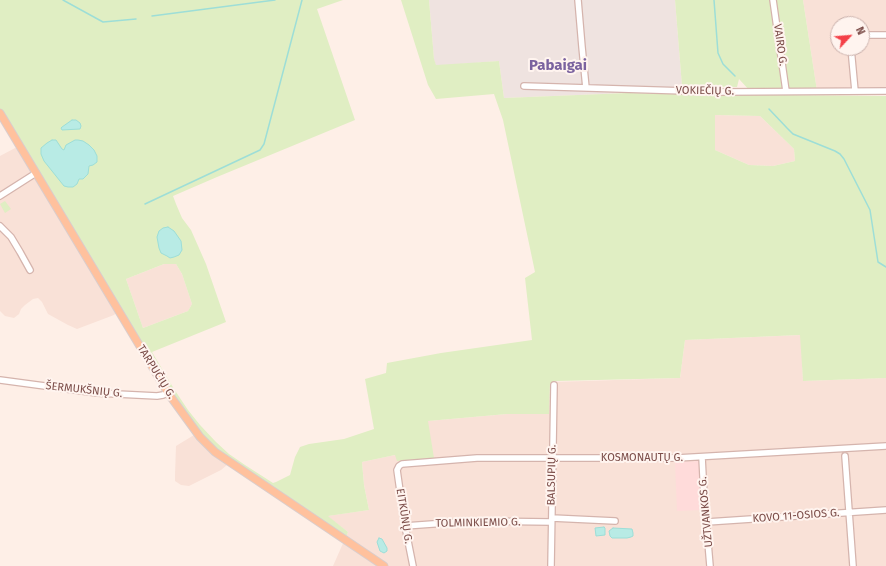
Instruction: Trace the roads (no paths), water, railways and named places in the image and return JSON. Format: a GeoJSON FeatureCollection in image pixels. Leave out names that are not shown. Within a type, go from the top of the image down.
{"type":"FeatureCollection","features":[{"type":"Feature","properties":{"kind":"main road","name":"TARPUČIŲ G."},"geometry":{"type":"LineString","coordinates":[[0,113],[168,393],[200,437],[215,452],[384,566]]}},
{"type":"Feature","properties":{"kind":"street"},"geometry":{"type":"LineString","coordinates":[[578,0],[586,88]]}},
{"type":"Feature","properties":{"kind":"street","name":"VAIRO G."},"geometry":{"type":"LineString","coordinates":[[773,0],[786,91]]}},
{"type":"Feature","properties":{"kind":"street"},"geometry":{"type":"LineString","coordinates":[[870,35],[886,35]]}},
{"type":"Feature","properties":{"kind":"street"},"geometry":{"type":"LineString","coordinates":[[852,56],[855,91]]}},
{"type":"Feature","properties":{"kind":"street","name":"VOKIEČIŲ G."},"geometry":{"type":"LineString","coordinates":[[524,86],[718,92],[886,91]]}},
{"type":"Feature","properties":{"kind":"street"},"geometry":{"type":"LineString","coordinates":[[0,196],[36,174]]}},
{"type":"Feature","properties":{"kind":"street"},"geometry":{"type":"LineString","coordinates":[[0,226],[10,237],[30,270]]}},
{"type":"Feature","properties":{"kind":"street","name":"ŠERMUKŠNIŲ G."},"geometry":{"type":"LineString","coordinates":[[0,380],[97,393],[157,396],[168,393]]}},
{"type":"Feature","properties":{"kind":"street","name":"BALSUPIŲ G."},"geometry":{"type":"LineString","coordinates":[[551,566],[554,385]]}},
{"type":"Feature","properties":{"kind":"street","name":"KOSMONAUTŲ G."},"geometry":{"type":"LineString","coordinates":[[399,466],[408,463],[477,458],[658,459],[886,446]]}},
{"type":"Feature","properties":{"kind":"street"},"geometry":{"type":"LineString","coordinates":[[845,456],[853,566]]}},
{"type":"Feature","properties":{"kind":"street","name":"UŽTVANKOS G."},"geometry":{"type":"LineString","coordinates":[[702,457],[710,566]]}},
{"type":"Feature","properties":{"kind":"street","name":"EITKŪNŲ G."},"geometry":{"type":"LineString","coordinates":[[399,466],[397,470],[405,526],[413,566]]}},
{"type":"Feature","properties":{"kind":"street","name":"KOVO 11-OSIOS G."},"geometry":{"type":"LineString","coordinates":[[707,522],[886,510]]}},
{"type":"Feature","properties":{"kind":"street","name":"TOLMINKIEMIO G."},"geometry":{"type":"LineString","coordinates":[[405,526],[474,521],[615,521]]}},
{"type":"Feature","properties":{"kind":"water"},"geometry":{"type":"Polygon","coordinates":[[[72,120],[76,120],[80,123],[80,129],[62,130],[62,127],[72,120]]]}},
{"type":"Feature","properties":{"kind":"water"},"geometry":{"type":"Polygon","coordinates":[[[52,140],[56,140],[64,150],[66,145],[75,140],[83,141],[94,150],[97,156],[97,162],[89,166],[88,174],[83,179],[79,179],[77,184],[73,187],[64,186],[44,161],[41,154],[41,148],[52,140]]]}},
{"type":"Feature","properties":{"kind":"water"},"geometry":{"type":"Polygon","coordinates":[[[168,227],[174,231],[181,241],[182,250],[179,255],[170,258],[161,253],[157,237],[159,231],[168,227]]]}},
{"type":"Feature","properties":{"kind":"water"},"geometry":{"type":"Polygon","coordinates":[[[604,527],[605,535],[596,536],[595,528],[604,527]]]}},
{"type":"Feature","properties":{"kind":"water"},"geometry":{"type":"Polygon","coordinates":[[[613,528],[632,529],[633,536],[627,538],[612,538],[609,531],[613,528]]]}},
{"type":"Feature","properties":{"kind":"water"},"geometry":{"type":"Polygon","coordinates":[[[379,538],[382,539],[387,548],[387,551],[384,553],[380,551],[377,542],[379,538]]]}},
{"type":"Feature","properties":{"kind":"waterway"},"geometry":{"type":"LineString","coordinates":[[63,0],[103,22],[136,19]]}},
{"type":"Feature","properties":{"kind":"waterway"},"geometry":{"type":"LineString","coordinates":[[152,16],[275,0]]}},
{"type":"Feature","properties":{"kind":"waterway"},"geometry":{"type":"LineString","coordinates":[[145,204],[260,150],[264,144],[302,0]]}},
{"type":"Feature","properties":{"kind":"waterway"},"geometry":{"type":"LineString","coordinates":[[714,0],[718,53],[723,64],[735,76]]}},
{"type":"Feature","properties":{"kind":"waterway"},"geometry":{"type":"LineString","coordinates":[[769,109],[793,134],[835,151],[844,159],[870,210],[878,262],[886,267]]}},
{"type":"Feature","properties":{"kind":"district","name":"Pabaigai"},"geometry":{"type":"Point","coordinates":[558,66]}}]}
